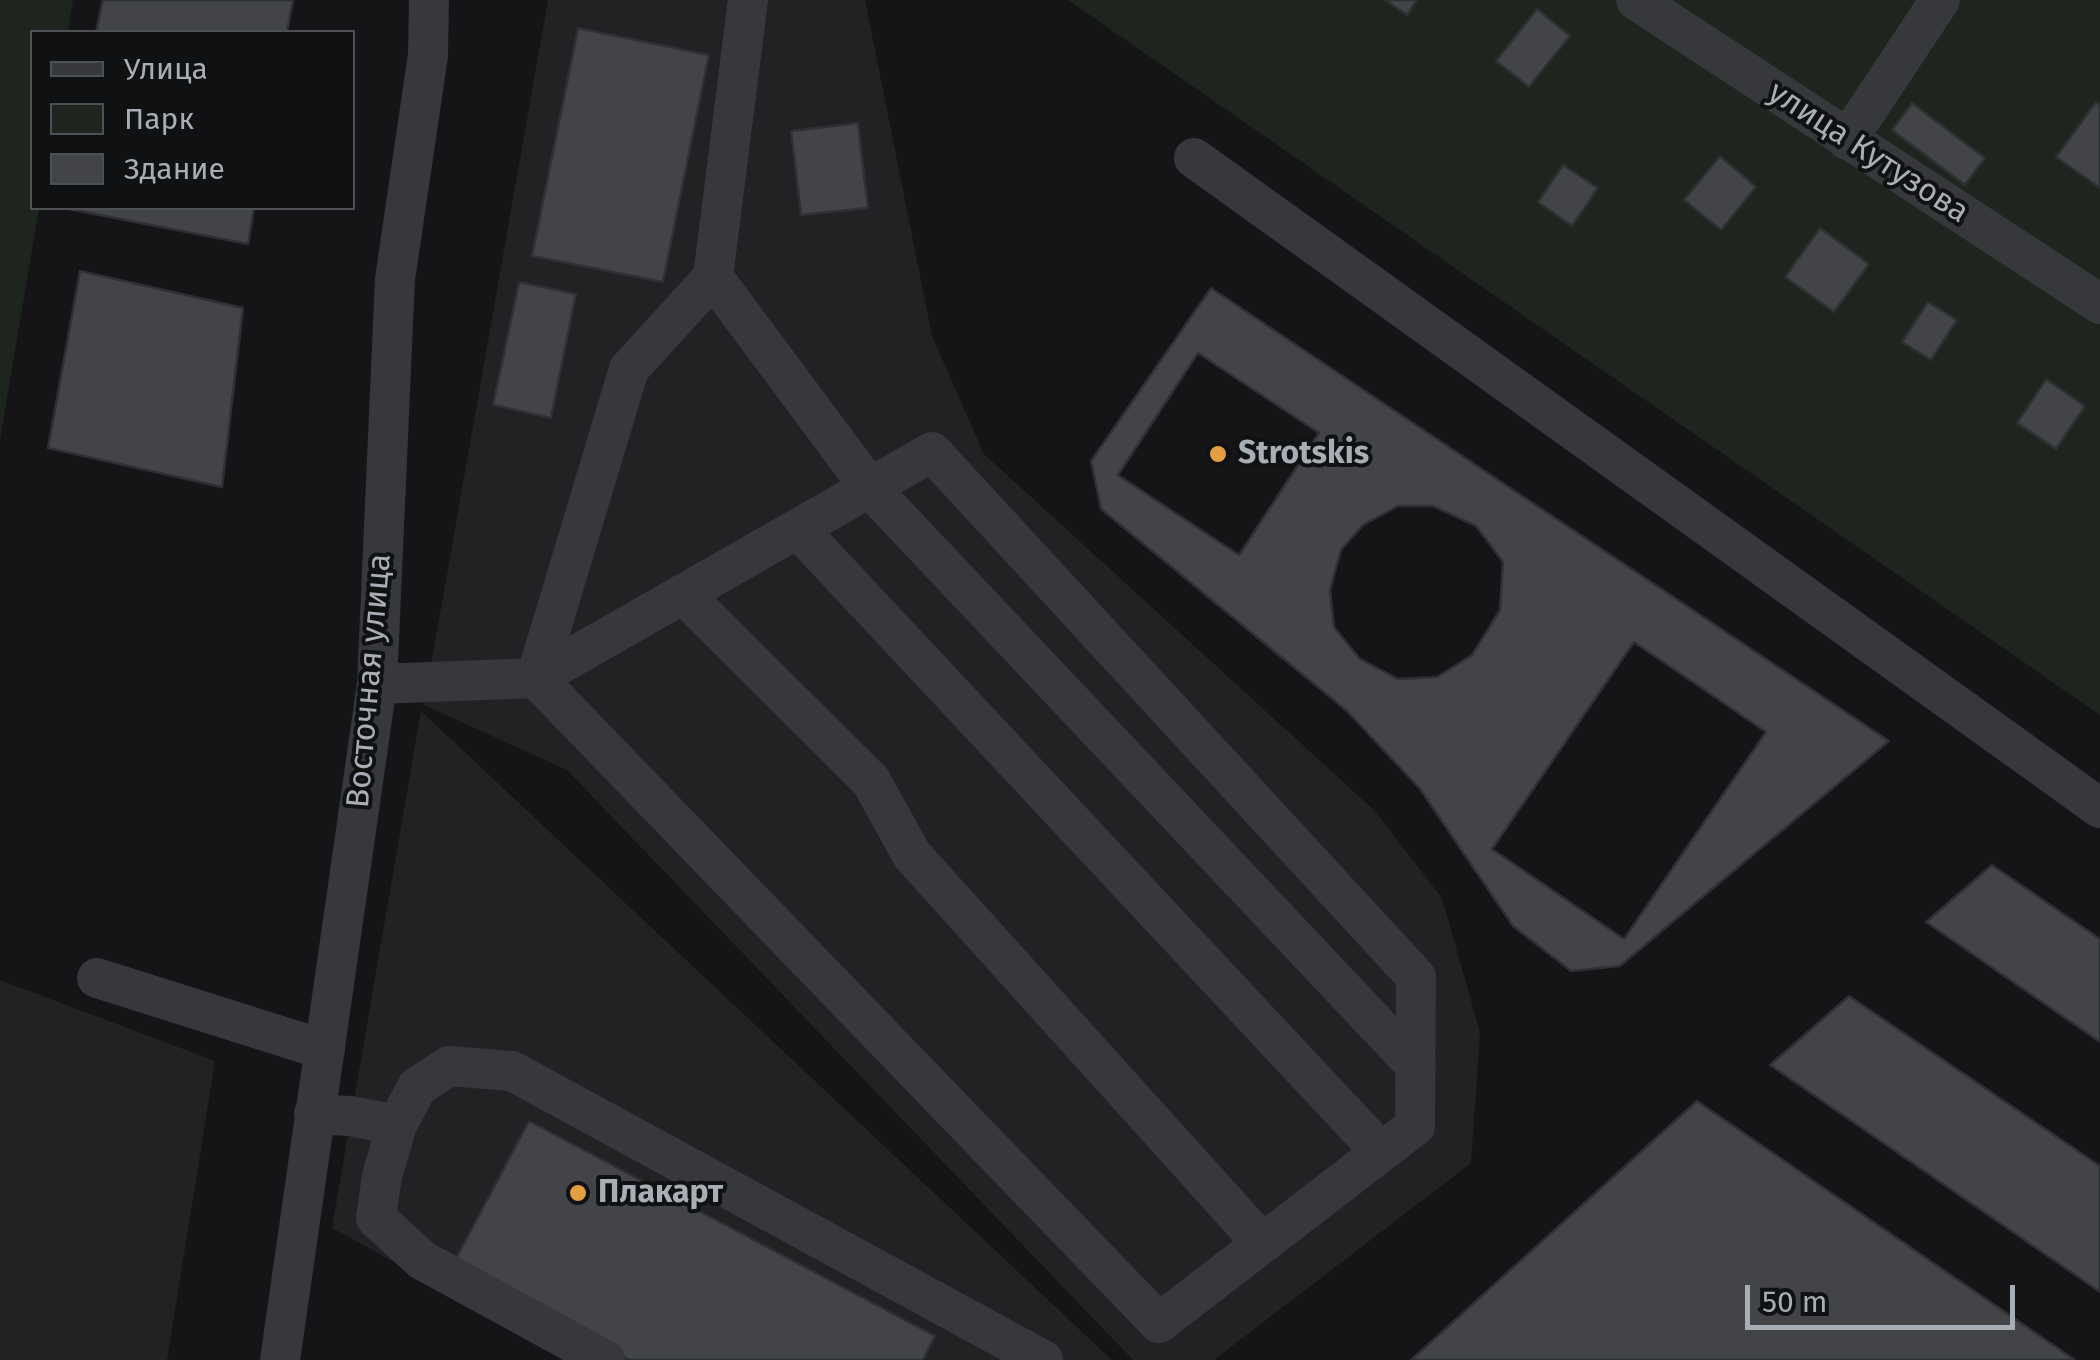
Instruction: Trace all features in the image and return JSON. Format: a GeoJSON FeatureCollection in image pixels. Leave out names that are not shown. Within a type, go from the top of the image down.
{"type":"FeatureCollection","features":[{"type":"Feature","properties":{"kind":"street","name":"Восточная улица"},"geometry":{"type":"LineString","coordinates":[[280,1360],[377,684],[395,279],[428,55],[429,0]]}},
{"type":"Feature","properties":{"kind":"street"},"geometry":{"type":"LineString","coordinates":[[536,678],[629,369],[712,277],[748,0]]}},
{"type":"Feature","properties":{"kind":"street","name":"улица Кутузова"},"geometry":{"type":"LineString","coordinates":[[1636,0],[2100,304]]}},
{"type":"Feature","properties":{"kind":"street"},"geometry":{"type":"LineString","coordinates":[[1847,140],[1940,0]]}},
{"type":"Feature","properties":{"kind":"street"},"geometry":{"type":"LineString","coordinates":[[1194,158],[2100,808]]}},
{"type":"Feature","properties":{"kind":"street"},"geometry":{"type":"LineString","coordinates":[[712,277],[870,488],[1416,1066]]}},
{"type":"Feature","properties":{"kind":"street"},"geometry":{"type":"LineString","coordinates":[[377,684],[536,678],[932,452],[1416,977],[1415,1126],[1160,1323],[536,678]]}},
{"type":"Feature","properties":{"kind":"street"},"geometry":{"type":"LineString","coordinates":[[798,529],[1381,1152]]}},
{"type":"Feature","properties":{"kind":"street"},"geometry":{"type":"LineString","coordinates":[[683,594],[871,781],[912,854],[1262,1244]]}},
{"type":"Feature","properties":{"kind":"street"},"geometry":{"type":"LineString","coordinates":[[97,978],[325,1050]]}},
{"type":"Feature","properties":{"kind":"street"},"geometry":{"type":"LineString","coordinates":[[606,1360],[422,1260],[376,1218],[382,1176],[397,1126],[417,1087],[448,1066],[512,1072],[1043,1360]]}},
{"type":"Feature","properties":{"kind":"street"},"geometry":{"type":"LineString","coordinates":[[314,1114],[350,1116],[397,1126]]}},
{"type":"Feature","properties":{"kind":"shaded area"},"geometry":{"type":"Polygon","coordinates":[[[548,0],[865,0],[932,336],[984,454],[1374,810],[1442,898],[1480,1032],[1471,1163],[1214,1360],[1133,1360],[567,770],[424,705],[548,0]]]}},
{"type":"Feature","properties":{"kind":"shaded area"},"geometry":{"type":"Polygon","coordinates":[[[421,711],[1112,1360],[573,1360],[332,1228],[421,711]]]}},
{"type":"Feature","properties":{"kind":"shaded area"},"geometry":{"type":"Polygon","coordinates":[[[0,980],[215,1061],[167,1360],[0,1360],[0,980]]]}},
{"type":"Feature","properties":{"kind":"green space"},"geometry":{"type":"Polygon","coordinates":[[[0,0],[73,0],[68,30],[30,30],[30,210],[39,210],[0,440],[0,0]]]}},
{"type":"Feature","properties":{"kind":"green space"},"geometry":{"type":"Polygon","coordinates":[[[1068,0],[2100,0],[2100,715],[1068,0]]]}},
{"type":"Feature","properties":{"kind":"building"},"geometry":{"type":"Polygon","coordinates":[[[103,0],[293,0],[287,30],[96,30],[103,0]]]}},
{"type":"Feature","properties":{"kind":"building"},"geometry":{"type":"Polygon","coordinates":[[[1385,0],[1417,0],[1407,15],[1385,0]]]}},
{"type":"Feature","properties":{"kind":"building"},"geometry":{"type":"Polygon","coordinates":[[[1537,9],[1570,36],[1529,87],[1496,61],[1537,9]]]}},
{"type":"Feature","properties":{"kind":"building"},"geometry":{"type":"Polygon","coordinates":[[[578,28],[709,55],[663,282],[532,256],[578,28]]]}},
{"type":"Feature","properties":{"kind":"building"},"geometry":{"type":"Polygon","coordinates":[[[2096,102],[2100,105],[2100,188],[2056,157],[2096,102]]]}},
{"type":"Feature","properties":{"kind":"building"},"geometry":{"type":"Polygon","coordinates":[[[1912,103],[1985,158],[1965,185],[1892,130],[1912,103]]]}},
{"type":"Feature","properties":{"kind":"building"},"geometry":{"type":"Polygon","coordinates":[[[858,123],[868,208],[801,215],[791,131],[858,123]]]}},
{"type":"Feature","properties":{"kind":"building"},"geometry":{"type":"Polygon","coordinates":[[[1720,156],[1756,187],[1721,230],[1684,200],[1720,156]]]}},
{"type":"Feature","properties":{"kind":"building"},"geometry":{"type":"Polygon","coordinates":[[[1563,165],[1598,188],[1572,226],[1538,202],[1563,165]]]}},
{"type":"Feature","properties":{"kind":"building"},"geometry":{"type":"Polygon","coordinates":[[[74,210],[254,210],[248,244],[74,210]]]}},
{"type":"Feature","properties":{"kind":"building"},"geometry":{"type":"Polygon","coordinates":[[[1820,228],[1869,264],[1834,312],[1785,277],[1820,228]]]}},
{"type":"Feature","properties":{"kind":"building"},"geometry":{"type":"Polygon","coordinates":[[[80,271],[243,308],[222,487],[48,448],[80,271]]]}},
{"type":"Feature","properties":{"kind":"building"},"geometry":{"type":"Polygon","coordinates":[[[519,282],[576,294],[551,418],[493,405],[519,282]]]}},
{"type":"Feature","properties":{"kind":"building"},"geometry":{"type":"Polygon","coordinates":[[[1211,288],[1889,741],[1620,966],[1571,971],[1513,926],[1420,789],[1347,711],[1101,509],[1091,461],[1211,288]]]}},
{"type":"Feature","properties":{"kind":"building"},"geometry":{"type":"Polygon","coordinates":[[[1928,302],[1957,320],[1931,360],[1902,342],[1928,302]]]}},
{"type":"Feature","properties":{"kind":"building","name":"Strotskis"},"geometry":{"type":"Polygon","coordinates":[[[1198,353],[1319,433],[1239,555],[1118,475],[1198,353]]]}},
{"type":"Feature","properties":{"kind":"building"},"geometry":{"type":"Polygon","coordinates":[[[2046,379],[2085,406],[2056,449],[2017,423],[2046,379]]]}},
{"type":"Feature","properties":{"kind":"building"},"geometry":{"type":"Polygon","coordinates":[[[1398,506],[1433,506],[1476,526],[1503,562],[1500,610],[1472,655],[1437,677],[1398,679],[1360,659],[1334,627],[1330,590],[1341,550],[1363,525],[1398,506]]]}},
{"type":"Feature","properties":{"kind":"building"},"geometry":{"type":"Polygon","coordinates":[[[1634,642],[1766,732],[1624,939],[1492,849],[1634,642]]]}},
{"type":"Feature","properties":{"kind":"building"},"geometry":{"type":"Polygon","coordinates":[[[1992,865],[2100,939],[2100,1042],[1926,922],[1992,865]]]}},
{"type":"Feature","properties":{"kind":"building"},"geometry":{"type":"Polygon","coordinates":[[[1849,996],[2100,1166],[2100,1292],[1770,1065],[1849,996]]]}},
{"type":"Feature","properties":{"kind":"building"},"geometry":{"type":"Polygon","coordinates":[[[1697,1101],[2075,1360],[1411,1360],[1697,1101]]]}},
{"type":"Feature","properties":{"kind":"building","name":"Плакарт"},"geometry":{"type":"Polygon","coordinates":[[[529,1121],[935,1336],[923,1360],[630,1360],[452,1266],[529,1121]]]}},
{"type":"Feature","properties":{"kind":"place","name":"Strotskis"},"geometry":{"type":"Point","coordinates":[1218,454]}},
{"type":"Feature","properties":{"kind":"place","name":"Плакарт"},"geometry":{"type":"Point","coordinates":[578,1193]}}]}
